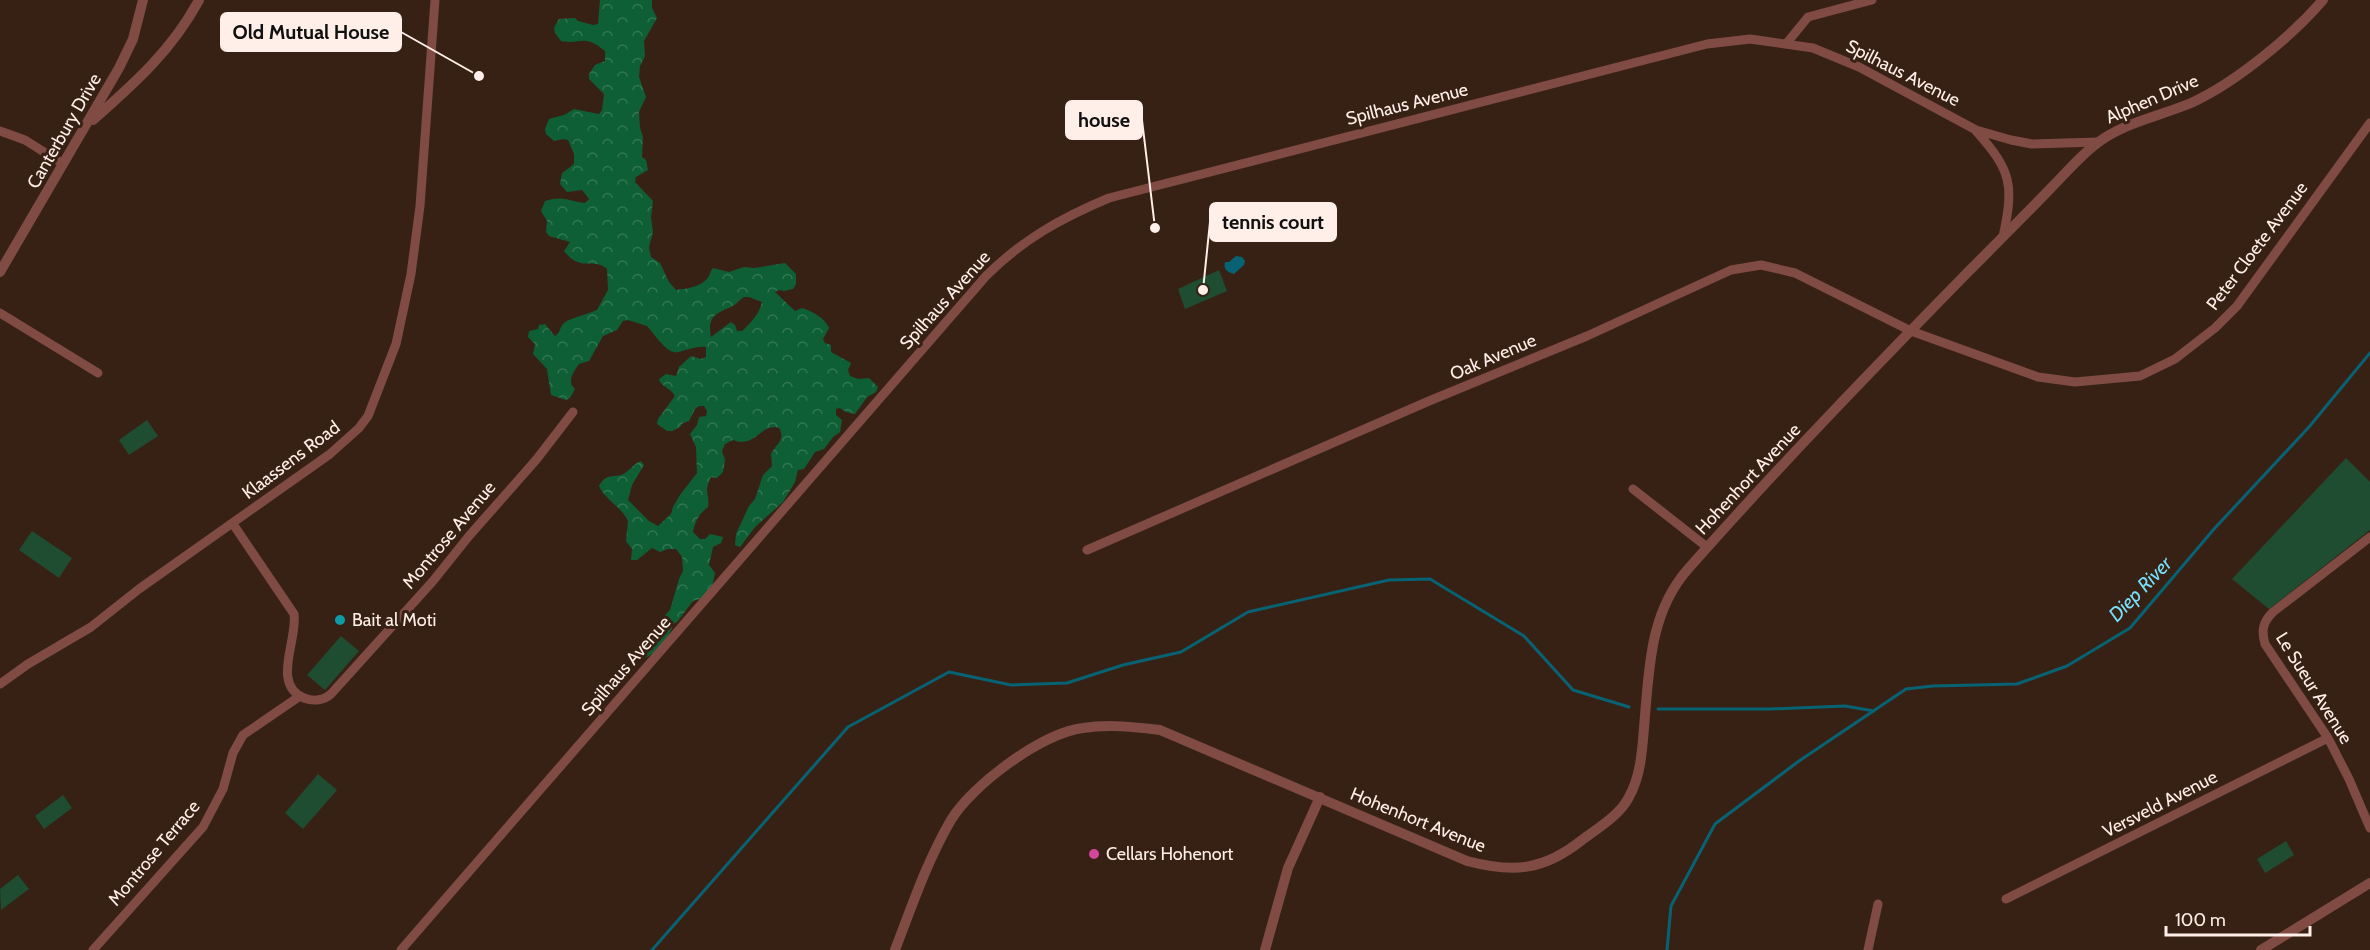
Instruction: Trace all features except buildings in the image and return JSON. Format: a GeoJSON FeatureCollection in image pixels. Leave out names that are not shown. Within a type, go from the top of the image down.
{"type":"FeatureCollection","features":[{"type":"Feature","properties":{"kind":"street","name":"Canterbury Drive"},"geometry":{"type":"LineString","coordinates":[[0,272],[120,68],[132,39],[143,0]]}},
{"type":"Feature","properties":{"kind":"street"},"geometry":{"type":"LineString","coordinates":[[87,126],[161,57],[187,23],[200,0]]}},
{"type":"Feature","properties":{"kind":"street","name":"Klaassens Road"},"geometry":{"type":"LineString","coordinates":[[0,684],[28,664],[91,627],[139,589],[233,524],[348,440],[368,416],[384,378],[402,321],[411,274],[420,206],[435,0]]}},
{"type":"Feature","properties":{"kind":"street"},"geometry":{"type":"LineString","coordinates":[[1786,44],[1808,17],[1872,0]]}},
{"type":"Feature","properties":{"kind":"street","name":"Alphen Drive"},"geometry":{"type":"LineString","coordinates":[[2002,237],[2098,142],[2214,91],[2238,75],[2295,28],[2323,0]]}},
{"type":"Feature","properties":{"kind":"street","name":"Spilhaus Avenue"},"geometry":{"type":"LineString","coordinates":[[401,950],[986,276],[1024,243],[1066,216],[1108,198],[1707,44],[1750,39],[1813,48],[1859,67],[1976,130],[2011,141],[2032,144],[2098,142]]}},
{"type":"Feature","properties":{"kind":"street","name":"Peter Cloete Avenue"},"geometry":{"type":"LineString","coordinates":[[1911,331],[2038,377],[2075,382],[2140,376],[2175,359],[2215,328],[2237,306],[2370,123]]}},
{"type":"Feature","properties":{"kind":"street"},"geometry":{"type":"LineString","coordinates":[[0,130],[25,140],[63,165]]}},
{"type":"Feature","properties":{"kind":"street","name":"Spilhaus Avenue"},"geometry":{"type":"LineString","coordinates":[[1976,130],[1998,156],[2006,172],[2009,192],[2002,237]]}},
{"type":"Feature","properties":{"kind":"street","name":"Hohenhort Avenue"},"geometry":{"type":"LineString","coordinates":[[895,950],[936,848],[958,810],[994,773],[1065,732],[1083,728],[1127,726],[1160,730],[1467,861],[1496,868],[1520,868],[1544,863],[1572,849],[1618,812],[1628,799],[1636,780],[1641,758],[1649,669],[1658,622],[1672,588],[1784,463],[2002,237]]}},
{"type":"Feature","properties":{"kind":"street","name":"Oak Avenue"},"geometry":{"type":"LineString","coordinates":[[1087,550],[1418,406],[1587,336],[1731,270],[1761,265],[1795,273],[1911,331]]}},
{"type":"Feature","properties":{"kind":"street"},"geometry":{"type":"LineString","coordinates":[[0,313],[98,373]]}},
{"type":"Feature","properties":{"kind":"street","name":"Montrose Avenue"},"geometry":{"type":"LineString","coordinates":[[300,696],[315,700],[324,699],[331,694],[433,581],[536,460],[573,412]]}},
{"type":"Feature","properties":{"kind":"street"},"geometry":{"type":"LineString","coordinates":[[1633,489],[1707,547]]}},
{"type":"Feature","properties":{"kind":"street"},"geometry":{"type":"LineString","coordinates":[[233,524],[294,614],[295,627],[287,674],[292,688],[300,696]]}},
{"type":"Feature","properties":{"kind":"street","name":"Le Sueur Avenue"},"geometry":{"type":"LineString","coordinates":[[2370,537],[2273,612],[2266,620],[2262,632],[2265,644],[2328,738],[2370,828]]}},
{"type":"Feature","properties":{"kind":"street","name":"Montrose Terrace"},"geometry":{"type":"LineString","coordinates":[[93,950],[202,827],[223,789],[233,753],[243,735],[300,696]]}},
{"type":"Feature","properties":{"kind":"street","name":"Versveld Avenue"},"geometry":{"type":"LineString","coordinates":[[2006,899],[2328,738]]}},
{"type":"Feature","properties":{"kind":"street"},"geometry":{"type":"LineString","coordinates":[[1265,950],[1288,868],[1320,797]]}},
{"type":"Feature","properties":{"kind":"street"},"geometry":{"type":"LineString","coordinates":[[2261,950],[2370,883]]}},
{"type":"Feature","properties":{"kind":"street"},"geometry":{"type":"LineString","coordinates":[[1868,950],[1878,904]]}},
{"type":"Feature","properties":{"kind":"green space"},"geometry":{"type":"Polygon","coordinates":[[[600,0],[652,0],[652,8],[657,18],[644,41],[645,56],[640,66],[639,77],[646,97],[639,112],[643,137],[642,157],[646,160],[648,170],[636,177],[635,182],[653,201],[651,217],[653,232],[649,247],[651,257],[660,263],[669,282],[676,290],[684,289],[703,283],[713,268],[729,272],[744,267],[754,268],[785,263],[796,274],[796,284],[793,289],[775,292],[795,311],[802,308],[821,318],[829,328],[823,339],[825,343],[831,345],[831,352],[851,363],[848,370],[850,376],[858,379],[869,378],[878,387],[876,392],[867,397],[855,414],[840,408],[836,409],[836,415],[842,420],[840,432],[824,449],[815,452],[804,469],[798,470],[795,482],[783,502],[755,527],[740,547],[735,545],[736,534],[749,506],[755,499],[763,475],[772,466],[771,454],[781,439],[781,432],[779,428],[773,427],[753,439],[741,442],[733,440],[725,444],[722,451],[725,460],[723,472],[717,478],[711,477],[707,490],[708,507],[698,518],[693,532],[700,539],[705,539],[710,534],[723,537],[721,543],[713,547],[709,565],[715,573],[713,583],[706,594],[693,601],[673,624],[662,644],[645,658],[644,653],[655,637],[661,620],[670,610],[683,571],[682,557],[676,549],[660,552],[652,548],[637,560],[631,560],[632,549],[626,541],[628,521],[599,486],[605,478],[622,475],[641,461],[644,465],[632,485],[628,500],[649,521],[658,526],[671,514],[680,495],[697,473],[696,447],[690,434],[697,425],[699,417],[706,416],[707,411],[704,406],[699,406],[689,421],[672,431],[667,431],[657,424],[658,419],[675,396],[659,379],[666,374],[676,376],[679,367],[691,356],[701,359],[706,357],[706,347],[674,352],[665,347],[647,326],[628,320],[623,321],[617,330],[603,336],[589,361],[579,364],[571,380],[575,389],[570,398],[566,400],[551,395],[547,369],[533,354],[535,344],[528,337],[529,331],[545,324],[555,336],[566,321],[597,310],[608,290],[607,269],[598,264],[582,263],[570,258],[564,251],[570,242],[549,236],[546,232],[547,221],[541,211],[545,201],[551,199],[561,198],[585,203],[589,199],[582,190],[567,192],[560,184],[562,173],[574,164],[574,154],[568,140],[554,141],[546,134],[545,129],[549,119],[564,115],[574,109],[599,114],[602,110],[604,94],[589,79],[589,74],[595,65],[605,61],[605,51],[592,42],[561,41],[554,28],[559,19],[575,18],[593,25],[598,24],[600,0]],[[744,297],[714,317],[710,325],[711,337],[731,322],[737,331],[742,331],[748,325],[757,314],[762,302],[744,297]]]}},
{"type":"Feature","properties":{"kind":"green space"},"geometry":{"type":"Polygon","coordinates":[[[1219,270],[1227,291],[1185,309],[1178,289],[1219,270]]]}},
{"type":"Feature","properties":{"kind":"green space"},"geometry":{"type":"Polygon","coordinates":[[[147,420],[158,436],[129,455],[119,440],[147,420]]]}},
{"type":"Feature","properties":{"kind":"green space"},"geometry":{"type":"Polygon","coordinates":[[[2346,458],[2370,482],[2370,530],[2269,609],[2232,579],[2346,458]]]}},
{"type":"Feature","properties":{"kind":"green space"},"geometry":{"type":"Polygon","coordinates":[[[32,531],[72,558],[59,578],[19,550],[32,531]]]}},
{"type":"Feature","properties":{"kind":"green space"},"geometry":{"type":"Polygon","coordinates":[[[341,636],[359,651],[325,690],[307,675],[341,636]]]}},
{"type":"Feature","properties":{"kind":"green space"},"geometry":{"type":"Polygon","coordinates":[[[318,774],[337,790],[303,829],[285,813],[318,774]]]}},
{"type":"Feature","properties":{"kind":"green space"},"geometry":{"type":"Polygon","coordinates":[[[63,795],[72,808],[44,829],[35,816],[63,795]]]}},
{"type":"Feature","properties":{"kind":"green space"},"geometry":{"type":"Polygon","coordinates":[[[2286,841],[2294,855],[2265,873],[2257,859],[2286,841]]]}},
{"type":"Feature","properties":{"kind":"green space"},"geometry":{"type":"Polygon","coordinates":[[[18,875],[29,889],[1,910],[0,889],[18,875]]]}},
{"type":"Feature","properties":{"kind":"water"},"geometry":{"type":"Polygon","coordinates":[[[1236,256],[1242,257],[1245,261],[1244,265],[1234,274],[1226,270],[1225,262],[1229,262],[1236,256]]]}},
{"type":"Feature","properties":{"kind":"waterway","name":"Diep River"},"geometry":{"type":"LineString","coordinates":[[1667,950],[1671,906],[1715,824],[1799,761],[1906,689],[2017,684],[2067,666],[2130,628],[2214,529],[2309,427],[2370,353]]}},
{"type":"Feature","properties":{"kind":"waterway"},"geometry":{"type":"LineString","coordinates":[[652,950],[848,727],[949,672],[1011,685],[1067,683],[1123,665],[1181,652],[1248,612],[1389,580],[1430,579],[1524,636],[1573,690],[1629,707]]}},
{"type":"Feature","properties":{"kind":"waterway"},"geometry":{"type":"LineString","coordinates":[[1658,709],[1845,706],[1874,711]]}},
{"type":"Feature","properties":{"kind":"place","name":"Old Mutual House"},"geometry":{"type":"Point","coordinates":[479,76]}},
{"type":"Feature","properties":{"kind":"place","name":"house"},"geometry":{"type":"Point","coordinates":[1155,228]}},
{"type":"Feature","properties":{"kind":"place","name":"tennis court"},"geometry":{"type":"Point","coordinates":[1203,290]}},
{"type":"Feature","properties":{"kind":"place","name":"Bait al Moti"},"geometry":{"type":"Point","coordinates":[340,620]}},
{"type":"Feature","properties":{"kind":"place","name":"Cellars Hohenort"},"geometry":{"type":"Point","coordinates":[1094,854]}}]}
